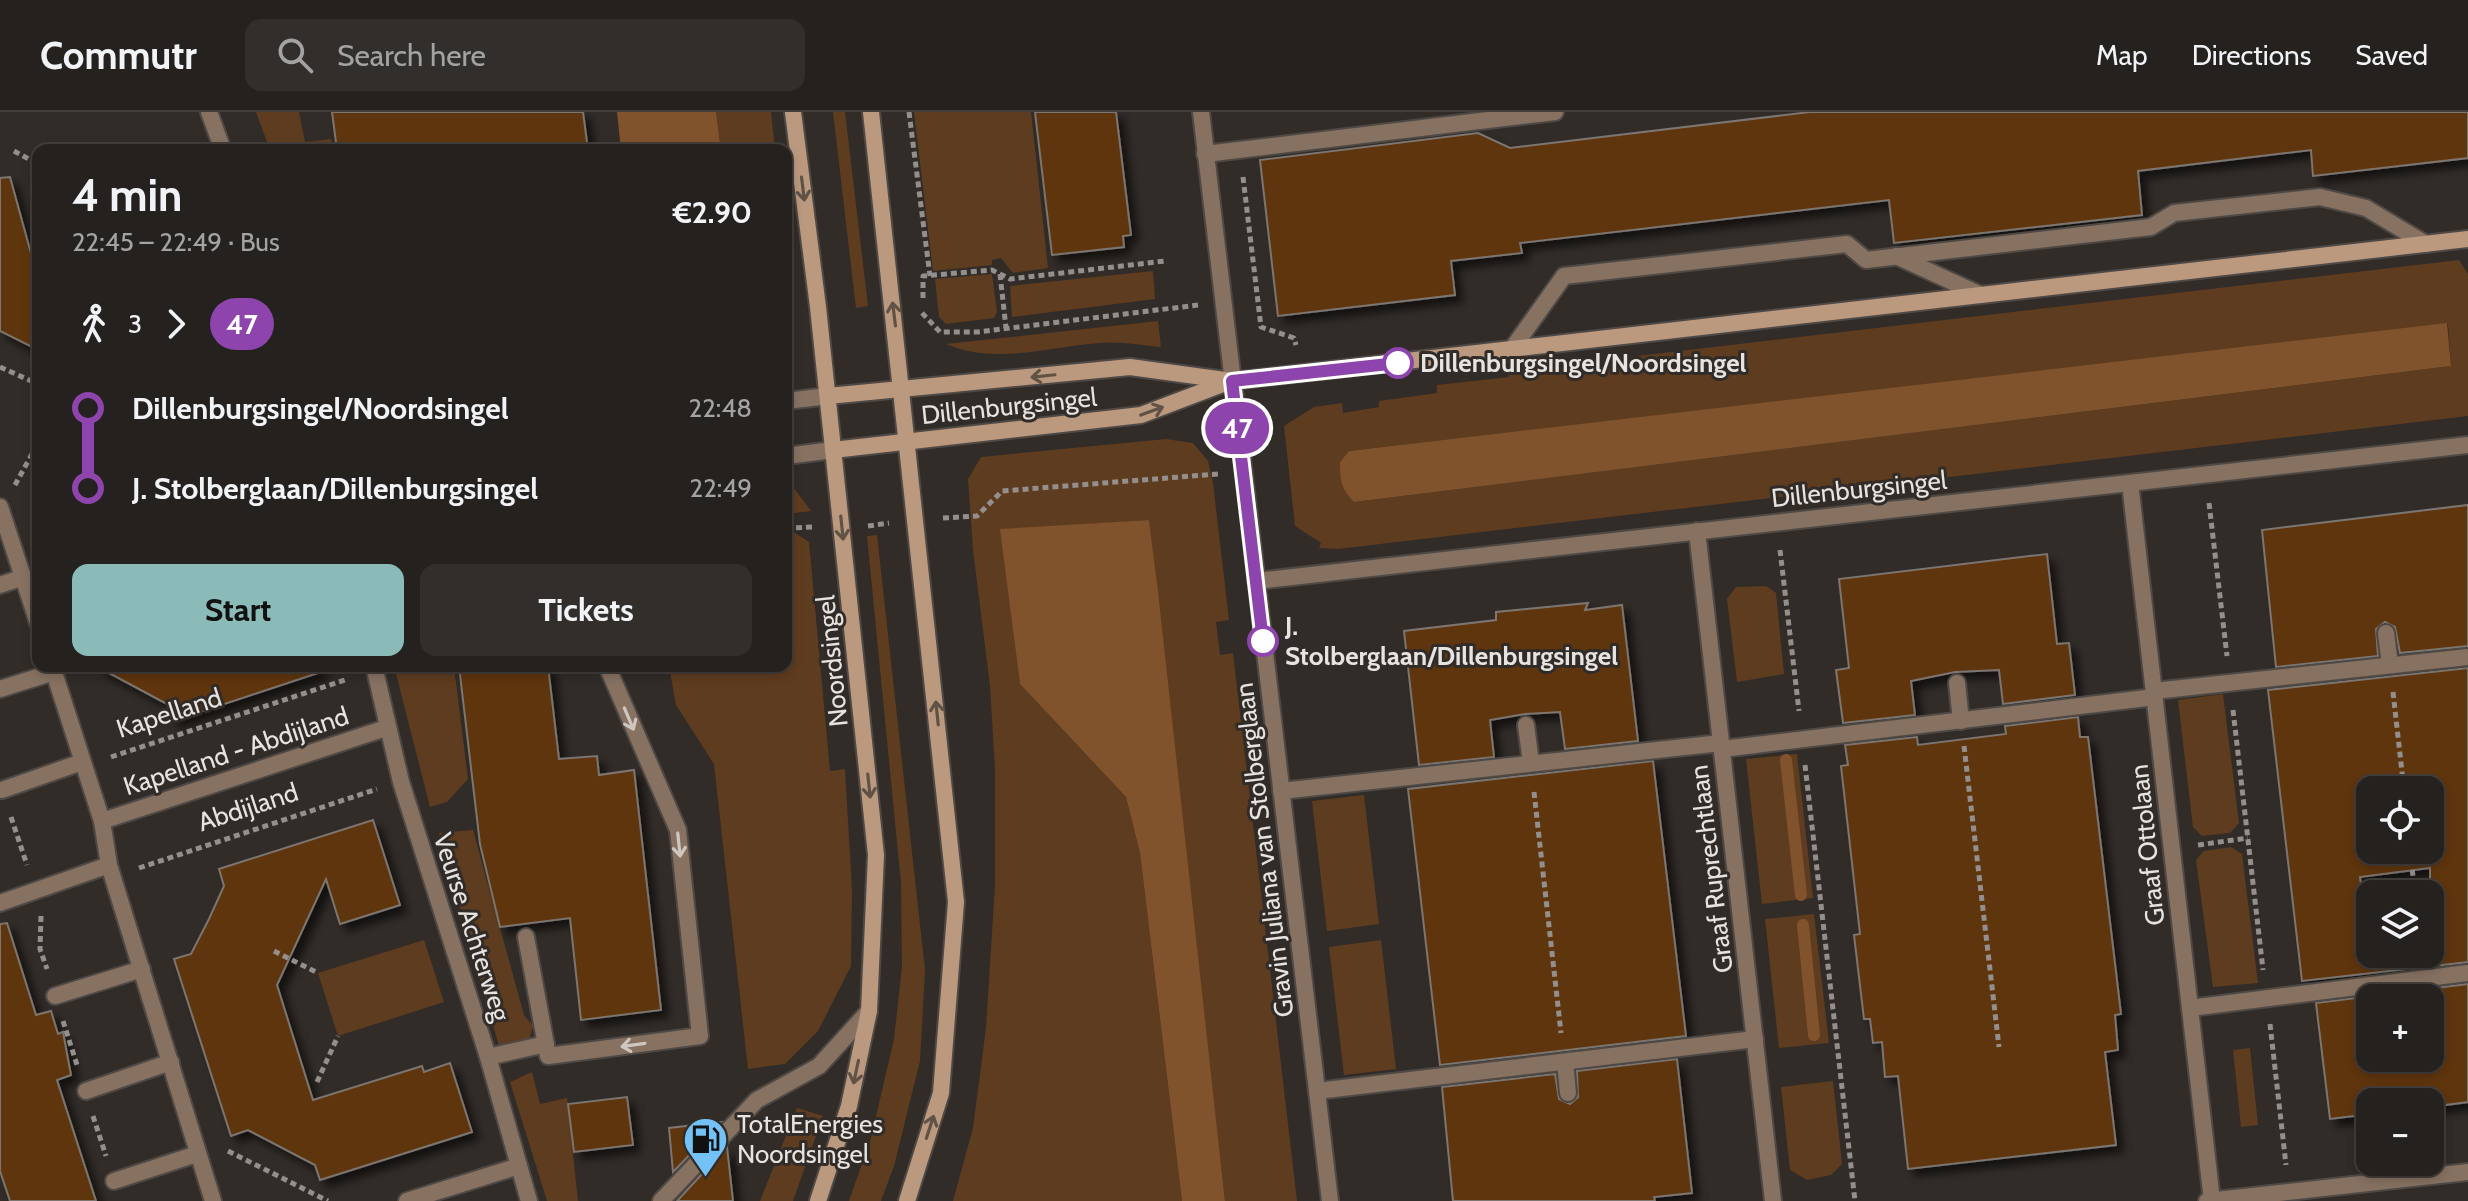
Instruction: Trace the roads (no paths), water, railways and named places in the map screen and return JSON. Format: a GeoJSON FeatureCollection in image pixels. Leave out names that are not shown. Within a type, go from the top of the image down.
{"type":"FeatureCollection","features":[{"type":"Feature","properties":{"kind":"main road","name":"Noordsingel"},"geometry":{"type":"LineString","coordinates":[[793,112],[828,396],[876,855],[869,1011],[849,1106],[818,1201]]}},
{"type":"Feature","properties":{"kind":"main road"},"geometry":{"type":"LineString","coordinates":[[871,112],[956,902],[941,1093],[907,1201]]}},
{"type":"Feature","properties":{"kind":"main road","name":"Dillenburgsingel"},"geometry":{"type":"LineString","coordinates":[[833,450],[1141,415],[1232,381],[2468,239]]}},
{"type":"Feature","properties":{"kind":"main road","name":"Dillenburgsingel"},"geometry":{"type":"LineString","coordinates":[[828,396],[1130,367],[1232,381]]}},
{"type":"Feature","properties":{"kind":"street"},"geometry":{"type":"LineString","coordinates":[[209,112],[221,144]]}},
{"type":"Feature","properties":{"kind":"street","name":"Gravin Juliana van Stolberglaan"},"geometry":{"type":"LineString","coordinates":[[1201,112],[1330,1201]]}},
{"type":"Feature","properties":{"kind":"street"},"geometry":{"type":"LineString","coordinates":[[1205,154],[1555,112]]}},
{"type":"Feature","properties":{"kind":"street"},"geometry":{"type":"LineString","coordinates":[[1512,349],[1564,276],[1847,244],[1866,260],[2151,227],[2174,213],[2320,197],[2366,208],[2426,244]]}},
{"type":"Feature","properties":{"kind":"street"},"geometry":{"type":"LineString","coordinates":[[1895,255],[1981,295]]}},
{"type":"Feature","properties":{"kind":"street","name":"Dillenburgsingel"},"geometry":{"type":"LineString","coordinates":[[792,400],[828,396]]}},
{"type":"Feature","properties":{"kind":"street","name":"Dillenburgsingel"},"geometry":{"type":"LineString","coordinates":[[1256,581],[2468,445]]}},
{"type":"Feature","properties":{"kind":"street","name":"Dillenburgsingel"},"geometry":{"type":"LineString","coordinates":[[792,455],[833,450]]}},
{"type":"Feature","properties":{"kind":"street","name":"Graaf Ottolaan"},"geometry":{"type":"LineString","coordinates":[[2130,483],[2210,1201]]}},
{"type":"Feature","properties":{"kind":"street"},"geometry":{"type":"LineString","coordinates":[[1,509],[32,603]]}},
{"type":"Feature","properties":{"kind":"street","name":"Graaf Ruprechtlaan"},"geometry":{"type":"LineString","coordinates":[[1697,531],[1773,1201]]}},
{"type":"Feature","properties":{"kind":"street"},"geometry":{"type":"LineString","coordinates":[[0,585],[24,577]]}},
{"type":"Feature","properties":{"kind":"street"},"geometry":{"type":"LineString","coordinates":[[2386,633],[2390,665]]}},
{"type":"Feature","properties":{"kind":"street"},"geometry":{"type":"LineString","coordinates":[[1281,791],[1531,763],[1802,741],[2230,683],[2468,657]]}},
{"type":"Feature","properties":{"kind":"street"},"geometry":{"type":"LineString","coordinates":[[0,689],[45,672]]}},
{"type":"Feature","properties":{"kind":"street"},"geometry":{"type":"LineString","coordinates":[[54,672],[102,821],[109,865],[213,1201]]}},
{"type":"Feature","properties":{"kind":"street","name":"Veurse Achterweg"},"geometry":{"type":"LineString","coordinates":[[375,672],[401,782],[488,1057],[529,1201]]}},
{"type":"Feature","properties":{"kind":"street"},"geometry":{"type":"LineString","coordinates":[[526,937],[548,1056],[700,1036],[678,830],[610,672]]}},
{"type":"Feature","properties":{"kind":"street"},"geometry":{"type":"LineString","coordinates":[[1957,683],[1961,721]]}},
{"type":"Feature","properties":{"kind":"street"},"geometry":{"type":"LineString","coordinates":[[1526,725],[1531,763]]}},
{"type":"Feature","properties":{"kind":"street","name":"Kapelland - Abdijland"},"geometry":{"type":"LineString","coordinates":[[102,821],[386,728]]}},
{"type":"Feature","properties":{"kind":"street"},"geometry":{"type":"LineString","coordinates":[[2,790],[82,762]]}},
{"type":"Feature","properties":{"kind":"street"},"geometry":{"type":"LineString","coordinates":[[0,903],[109,865]]}},
{"type":"Feature","properties":{"kind":"street"},"geometry":{"type":"LineString","coordinates":[[55,996],[142,969]]}},
{"type":"Feature","properties":{"kind":"street"},"geometry":{"type":"LineString","coordinates":[[2190,1008],[2468,973]]}},
{"type":"Feature","properties":{"kind":"street"},"geometry":{"type":"LineString","coordinates":[[661,1201],[757,1100],[819,1066],[869,1011]]}},
{"type":"Feature","properties":{"kind":"street"},"geometry":{"type":"LineString","coordinates":[[1317,1091],[1755,1039]]}},
{"type":"Feature","properties":{"kind":"street"},"geometry":{"type":"LineString","coordinates":[[488,1057],[546,1044]]}},
{"type":"Feature","properties":{"kind":"street"},"geometry":{"type":"LineString","coordinates":[[86,1091],[171,1062]]}},
{"type":"Feature","properties":{"kind":"street"},"geometry":{"type":"LineString","coordinates":[[1565,1062],[1568,1093]]}},
{"type":"Feature","properties":{"kind":"street"},"geometry":{"type":"LineString","coordinates":[[114,1181],[197,1154]]}},
{"type":"Feature","properties":{"kind":"street"},"geometry":{"type":"LineString","coordinates":[[407,1201],[519,1166]]}},
{"type":"Feature","properties":{"kind":"street"},"geometry":{"type":"LineString","coordinates":[[2210,1201],[2468,1172]]}},
{"type":"Feature","properties":{"kind":"waterway"},"geometry":{"type":"LineString","coordinates":[[1786,760],[1801,895]]}},
{"type":"Feature","properties":{"kind":"waterway"},"geometry":{"type":"LineString","coordinates":[[1803,925],[1814,1035]]}},
{"type":"Feature","properties":{"kind":"place","name":"Dillenburgsingel/Noordsingel"},"geometry":{"type":"Point","coordinates":[1398,363]}},
{"type":"Feature","properties":{"kind":"place","name":"J. Stolberglaan/Dillenburgsingel"},"geometry":{"type":"Point","coordinates":[1263,641]}},
{"type":"Feature","properties":{"kind":"place","name":"TotalEnergies Noordsingel"},"geometry":{"type":"Point","coordinates":[706,1178]}}]}
